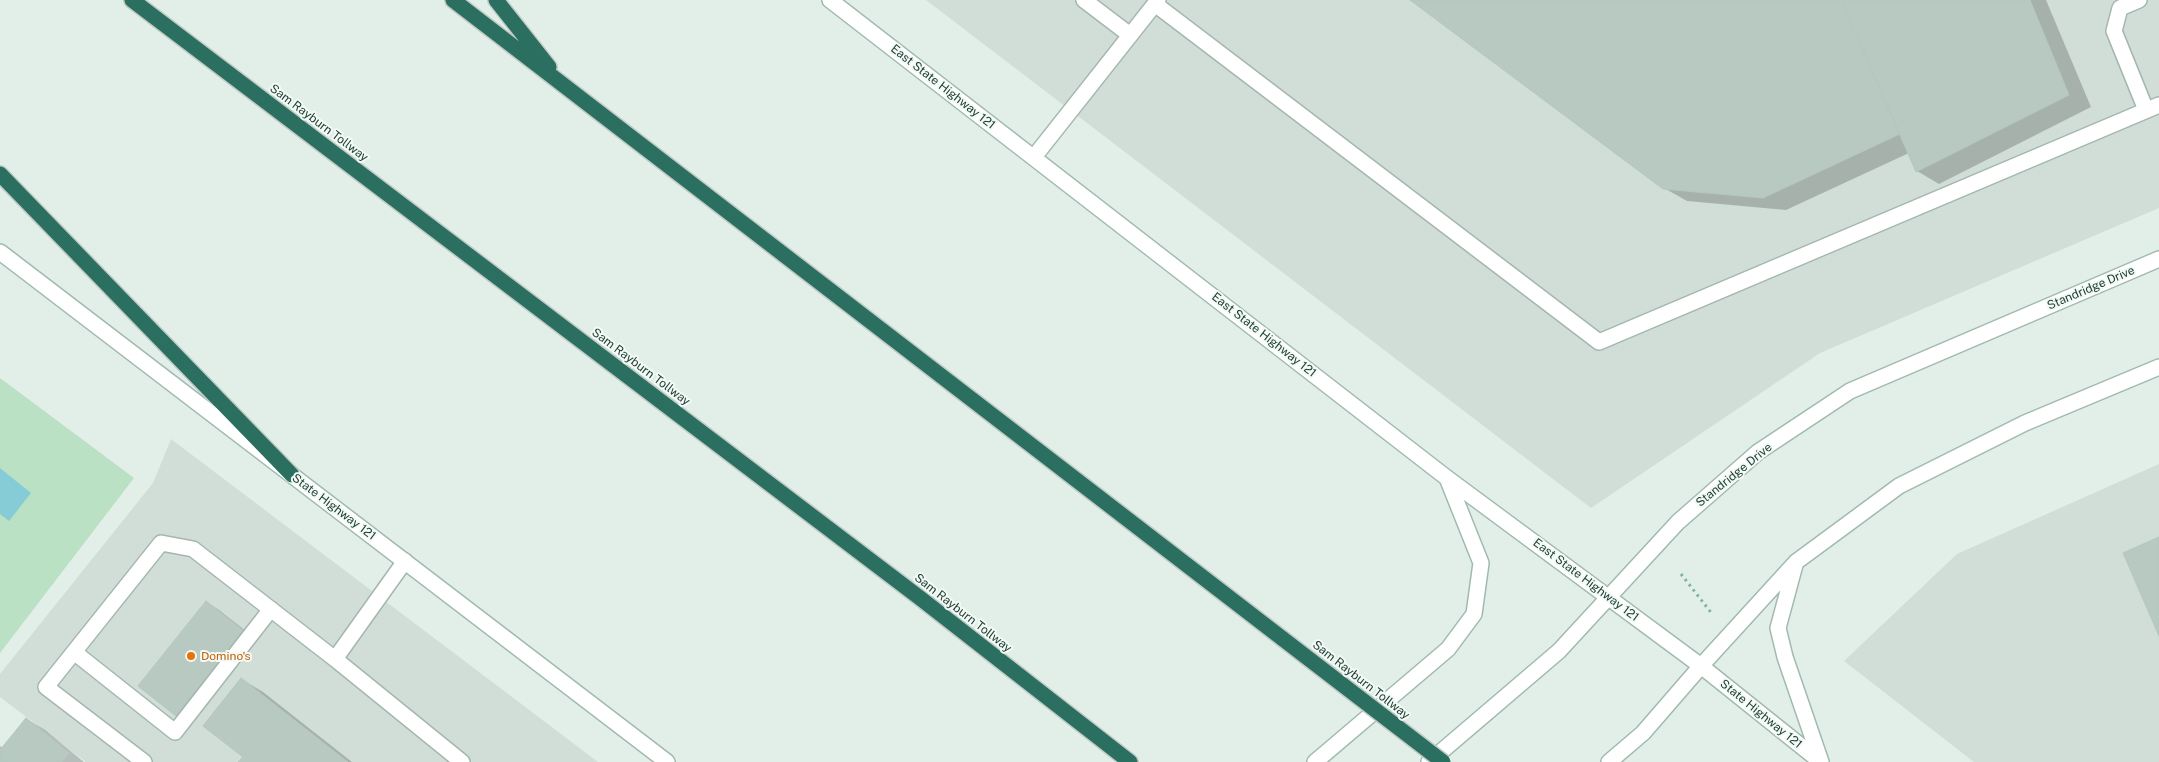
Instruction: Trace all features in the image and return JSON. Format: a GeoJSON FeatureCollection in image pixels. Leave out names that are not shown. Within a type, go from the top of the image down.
{"type":"FeatureCollection","features":[{"type":"Feature","properties":{"kind":"highway","name":"Sam Rayburn Tollway"},"geometry":{"type":"LineString","coordinates":[[132,0],[920,598],[1130,762]]}},
{"type":"Feature","properties":{"kind":"highway","name":"Sam Rayburn Tollway"},"geometry":{"type":"LineString","coordinates":[[453,0],[1443,762]]}},
{"type":"Feature","properties":{"kind":"highway"},"geometry":{"type":"LineString","coordinates":[[496,0],[564,86]]}},
{"type":"Feature","properties":{"kind":"highway"},"geometry":{"type":"LineString","coordinates":[[0,174],[292,474]]}},
{"type":"Feature","properties":{"kind":"main road","name":"East State Highway 121"},"geometry":{"type":"LineString","coordinates":[[830,0],[1448,478],[1701,666]]}},
{"type":"Feature","properties":{"kind":"main road"},"geometry":{"type":"LineString","coordinates":[[1084,0],[1130,34]]}},
{"type":"Feature","properties":{"kind":"main road"},"geometry":{"type":"LineString","coordinates":[[1034,157],[1156,2],[1598,342],[2153,108],[2114,31],[2120,8],[2138,0]]}},
{"type":"Feature","properties":{"kind":"main road","name":"State Highway 121"},"geometry":{"type":"LineString","coordinates":[[0,252],[667,762]]}},
{"type":"Feature","properties":{"kind":"main road","name":"Standridge Drive"},"geometry":{"type":"LineString","coordinates":[[1429,762],[1559,651],[1678,522],[1758,452],[1850,391],[2159,259]]}},
{"type":"Feature","properties":{"kind":"main road"},"geometry":{"type":"LineString","coordinates":[[1609,762],[1643,734],[1701,666],[1796,562],[1899,486],[2025,423],[2159,367]]}},
{"type":"Feature","properties":{"kind":"main road"},"geometry":{"type":"LineString","coordinates":[[1315,762],[1448,649],[1474,614],[1481,563],[1448,478]]}},
{"type":"Feature","properties":{"kind":"main road"},"geometry":{"type":"LineString","coordinates":[[144,762],[46,688],[161,543],[193,549],[335,659],[462,762]]}},
{"type":"Feature","properties":{"kind":"main road"},"geometry":{"type":"LineString","coordinates":[[335,659],[405,561]]}},
{"type":"Feature","properties":{"kind":"main road"},"geometry":{"type":"LineString","coordinates":[[1796,562],[1778,628],[1784,657],[1820,762]]}},
{"type":"Feature","properties":{"kind":"main road"},"geometry":{"type":"LineString","coordinates":[[74,652],[175,732],[271,609]]}},
{"type":"Feature","properties":{"kind":"main road","name":"State Highway 121"},"geometry":{"type":"LineString","coordinates":[[1701,666],[1820,762]]}},
{"type":"Feature","properties":{"kind":"path"},"geometry":{"type":"LineString","coordinates":[[1681,574],[1714,616]]}},
{"type":"Feature","properties":{"kind":"shaded area"},"geometry":{"type":"Polygon","coordinates":[[[926,0],[2159,0],[2159,208],[1820,353],[1591,508],[926,0]]]}},
{"type":"Feature","properties":{"kind":"shaded area"},"geometry":{"type":"Polygon","coordinates":[[[171,439],[598,762],[86,762],[0,697],[0,674],[153,483],[171,439]]]}},
{"type":"Feature","properties":{"kind":"shaded area"},"geometry":{"type":"Polygon","coordinates":[[[2159,464],[2159,762],[1974,762],[1844,661],[1957,554],[2159,464]]]}},
{"type":"Feature","properties":{"kind":"green space"},"geometry":{"type":"Polygon","coordinates":[[[0,378],[134,478],[0,653],[0,378]]]}},
{"type":"Feature","properties":{"kind":"water"},"geometry":{"type":"Polygon","coordinates":[[[0,468],[31,493],[9,521],[0,514],[0,468]]]}},
{"type":"Feature","properties":{"kind":"building"},"geometry":{"type":"Polygon","coordinates":[[[1410,0],[1841,0],[1900,134],[1763,198],[1663,189],[1410,0]]]}},
{"type":"Feature","properties":{"kind":"building"},"geometry":{"type":"Polygon","coordinates":[[[1841,0],[2030,0],[2069,95],[1916,172],[1841,0]]]}},
{"type":"Feature","properties":{"kind":"building"},"geometry":{"type":"Polygon","coordinates":[[[2159,537],[2159,636],[2123,553],[2159,537]]]}},
{"type":"Feature","properties":{"kind":"building"},"geometry":{"type":"Polygon","coordinates":[[[206,601],[244,631],[176,716],[138,686],[206,601]]]}},
{"type":"Feature","properties":{"kind":"building"},"geometry":{"type":"Polygon","coordinates":[[[241,678],[348,762],[238,762],[243,757],[203,726],[241,678]]]}},
{"type":"Feature","properties":{"kind":"building"},"geometry":{"type":"Polygon","coordinates":[[[26,718],[69,753],[62,762],[0,762],[0,750],[26,718]]]}},
{"type":"Feature","properties":{"kind":"place","name":"Domino's"},"geometry":{"type":"Point","coordinates":[191,656]}}]}
